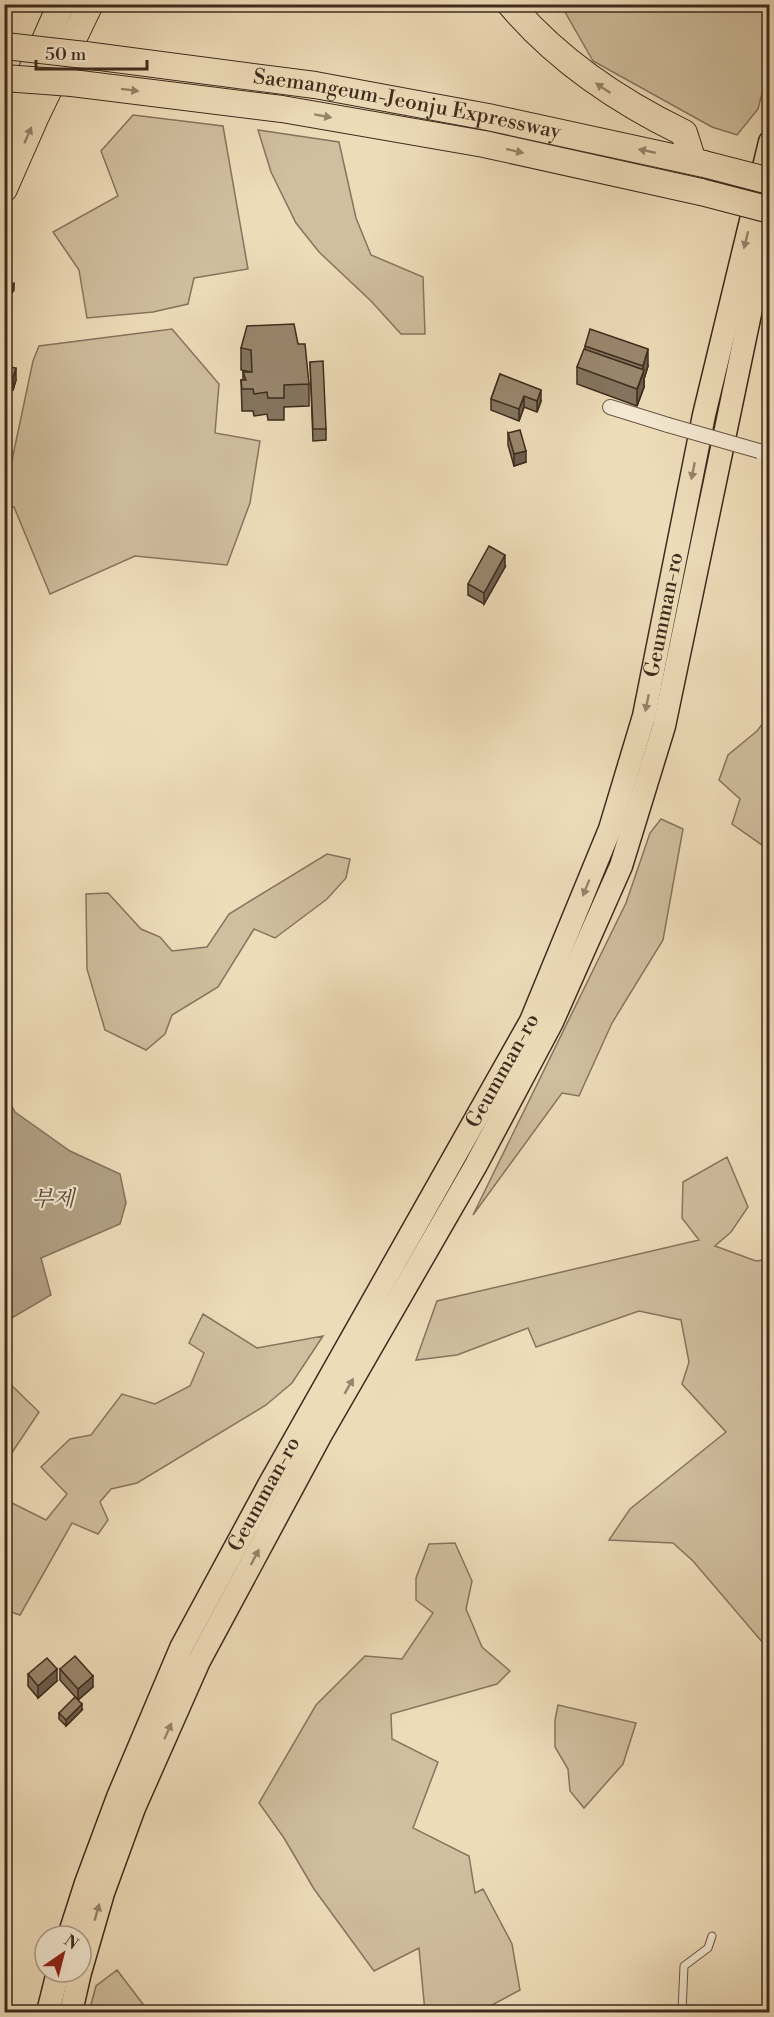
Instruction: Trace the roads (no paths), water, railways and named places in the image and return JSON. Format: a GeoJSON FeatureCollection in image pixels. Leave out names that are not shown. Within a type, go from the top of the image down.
{"type":"FeatureCollection","features":[{"type":"Feature","properties":{"kind":"highway"},"geometry":{"type":"LineString","coordinates":[[4,133],[61,4]]}},
{"type":"Feature","properties":{"kind":"highway"},"geometry":{"type":"LineString","coordinates":[[4,189],[90,4]]}},
{"type":"Feature","properties":{"kind":"highway"},"geometry":{"type":"LineString","coordinates":[[510,4],[562,58],[602,88],[684,133],[699,163]]}},
{"type":"Feature","properties":{"kind":"highway","name":"Saemangeum-Jeonju Expressway"},"geometry":{"type":"LineString","coordinates":[[5,46],[315,85],[488,117],[699,163],[770,181]]}},
{"type":"Feature","properties":{"kind":"highway","name":"Saemangeum-Jeonju Expressway"},"geometry":{"type":"LineString","coordinates":[[4,78],[72,83],[282,109],[450,138],[701,192],[770,210]]}},
{"type":"Feature","properties":{"kind":"highway","name":"Geumman-ro"},"geometry":{"type":"LineString","coordinates":[[73,1924],[118,1797],[181,1648],[269,1485],[531,1021],[610,830],[644,716],[704,415],[770,142]]}},
{"type":"Feature","properties":{"kind":"highway","name":"Geumman-ro"},"geometry":{"type":"LineString","coordinates":[[93,1926],[134,1808],[199,1660],[320,1436],[476,1165],[552,1022],[621,866],[664,726],[770,218]]}},
{"type":"Feature","properties":{"kind":"highway"},"geometry":{"type":"LineString","coordinates":[[48,2013],[55,1984]]}},
{"type":"Feature","properties":{"kind":"highway","name":"Geumman-ro"},"geometry":{"type":"LineString","coordinates":[[72,2013],[77,1984]]}},
{"type":"Feature","properties":{"kind":"street"},"geometry":{"type":"LineString","coordinates":[[610,407],[764,452]]}},
{"type":"Feature","properties":{"kind":"lane"},"geometry":{"type":"LineString","coordinates":[[682,2013],[684,1966],[708,1948],[712,1936]]}},
{"type":"Feature","properties":{"kind":"water","name":"부제"},"geometry":{"type":"Polygon","coordinates":[[[4,1092],[15,1112],[70,1151],[120,1174],[126,1203],[120,1224],[41,1258],[51,1295],[5,1322],[4,1092]]]}}]}
